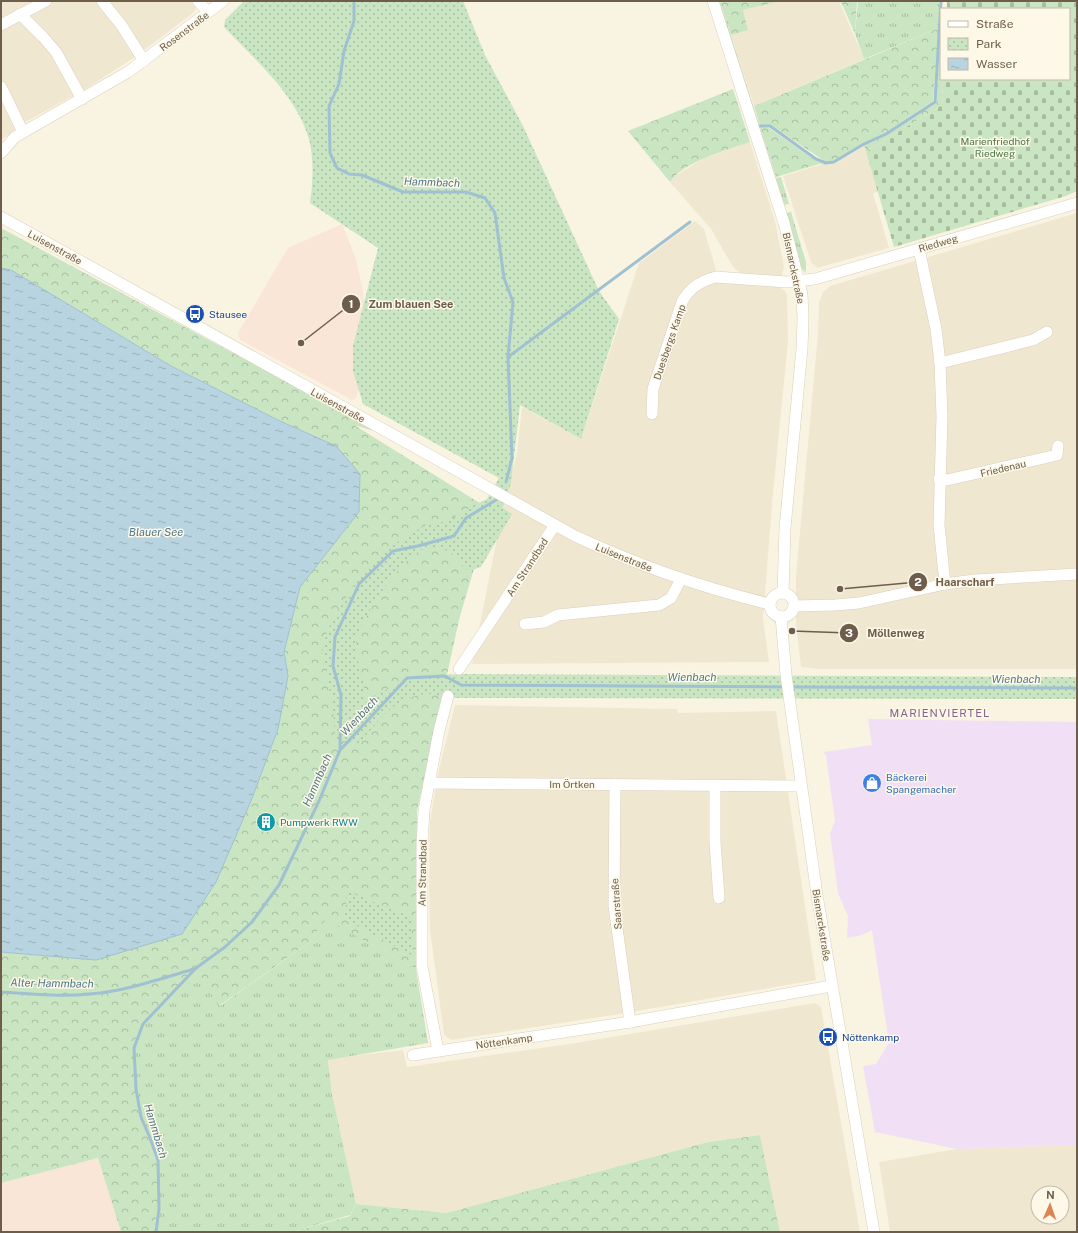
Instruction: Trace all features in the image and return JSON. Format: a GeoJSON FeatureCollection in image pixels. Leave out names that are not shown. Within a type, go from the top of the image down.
{"type":"FeatureCollection","features":[{"type":"Feature","properties":{"kind":"street"},"geometry":{"type":"LineString","coordinates":[[1,25],[46,1]]}},
{"type":"Feature","properties":{"kind":"street"},"geometry":{"type":"LineString","coordinates":[[102,1],[122,26],[144,61]]}},
{"type":"Feature","properties":{"kind":"street"},"geometry":{"type":"LineString","coordinates":[[198,1],[208,12]]}},
{"type":"Feature","properties":{"kind":"street","name":"Rosenstraße"},"geometry":{"type":"LineString","coordinates":[[1,153],[15,136],[82,99],[144,61],[223,1]]}},
{"type":"Feature","properties":{"kind":"street","name":"Bismarckstraße"},"geometry":{"type":"LineString","coordinates":[[713,1],[782,216],[799,282],[803,319],[802,349],[785,528],[782,593]]}},
{"type":"Feature","properties":{"kind":"street"},"geometry":{"type":"LineString","coordinates":[[20,14],[56,52],[82,99]]}},
{"type":"Feature","properties":{"kind":"street"},"geometry":{"type":"LineString","coordinates":[[1,87],[23,132]]}},
{"type":"Feature","properties":{"kind":"street","name":"Riedweg"},"geometry":{"type":"LineString","coordinates":[[799,282],[815,279],[1077,203]]}},
{"type":"Feature","properties":{"kind":"street","name":"Luisenstraße"},"geometry":{"type":"LineString","coordinates":[[1,217],[190,321],[511,502],[608,552],[681,579],[770,604]]}},
{"type":"Feature","properties":{"kind":"street"},"geometry":{"type":"LineString","coordinates":[[919,249],[936,328],[940,363],[942,416],[939,479],[939,525],[945,584]]}},
{"type":"Feature","properties":{"kind":"street","name":"Duesbergs Kamp"},"geometry":{"type":"LineString","coordinates":[[652,414],[653,389],[682,302],[690,290],[706,279],[716,277],[799,282]]}},
{"type":"Feature","properties":{"kind":"street"},"geometry":{"type":"LineString","coordinates":[[940,363],[1033,340],[1047,332]]}},
{"type":"Feature","properties":{"kind":"street","name":"Friedenau"},"geometry":{"type":"LineString","coordinates":[[939,479],[947,480],[1057,455],[1058,446]]}},
{"type":"Feature","properties":{"kind":"street","name":"Am Strandbad"},"geometry":{"type":"LineString","coordinates":[[459,669],[555,525]]}},
{"type":"Feature","properties":{"kind":"street"},"geometry":{"type":"LineString","coordinates":[[794,606],[859,603],[945,584],[975,580],[1077,574]]}},
{"type":"Feature","properties":{"kind":"street"},"geometry":{"type":"LineString","coordinates":[[525,624],[544,622],[558,615],[659,604],[672,598],[681,579]]}},
{"type":"Feature","properties":{"kind":"street"},"geometry":{"type":"LineString","coordinates":[[782,593],[791,597],[794,606],[790,614],[781,617],[773,613],[770,604],[774,596],[782,593]]}},
{"type":"Feature","properties":{"kind":"street","name":"Bismarckstraße"},"geometry":{"type":"LineString","coordinates":[[781,617],[789,699],[831,986],[874,1232]]}},
{"type":"Feature","properties":{"kind":"street","name":"Am Strandbad"},"geometry":{"type":"LineString","coordinates":[[438,1051],[422,966],[422,844],[424,810],[439,731],[448,696]]}},
{"type":"Feature","properties":{"kind":"street","name":"Im Örtken"},"geometry":{"type":"LineString","coordinates":[[429,783],[801,786]]}},
{"type":"Feature","properties":{"kind":"street","name":"Saarstraße"},"geometry":{"type":"LineString","coordinates":[[615,784],[614,906],[630,1022]]}},
{"type":"Feature","properties":{"kind":"street"},"geometry":{"type":"LineString","coordinates":[[714,786],[715,842],[719,898]]}},
{"type":"Feature","properties":{"kind":"street","name":"Nöttenkamp"},"geometry":{"type":"LineString","coordinates":[[413,1055],[630,1022],[831,986]]}},
{"type":"Feature","properties":{"kind":"shaded area"},"geometry":{"type":"Polygon","coordinates":[[[1,1],[201,1],[193,13],[135,57],[84,90],[25,122],[1,140],[1,1]]]}},
{"type":"Feature","properties":{"kind":"shaded area"},"geometry":{"type":"Polygon","coordinates":[[[782,1],[839,1],[864,59],[754,106],[731,35],[748,30],[743,10],[782,1]]]}},
{"type":"Feature","properties":{"kind":"shaded area"},"geometry":{"type":"Polygon","coordinates":[[[750,142],[775,221],[784,267],[782,275],[778,277],[743,275],[733,267],[711,229],[670,182],[674,177],[702,159],[750,142]]]}},
{"type":"Feature","properties":{"kind":"shaded area"},"geometry":{"type":"Polygon","coordinates":[[[864,146],[878,192],[873,193],[889,248],[817,268],[811,262],[783,176],[819,165],[835,164],[864,146]]]}},
{"type":"Feature","properties":{"kind":"shaded area"},"geometry":{"type":"Polygon","coordinates":[[[1077,213],[1077,669],[818,669],[801,667],[796,624],[796,576],[818,333],[819,303],[823,292],[830,286],[1077,213]]]}},
{"type":"Feature","properties":{"kind":"shaded area"},"geometry":{"type":"Polygon","coordinates":[[[695,221],[704,229],[717,273],[776,286],[784,290],[787,295],[788,342],[773,493],[763,618],[769,662],[472,664],[502,513],[517,453],[522,407],[581,439],[639,263],[695,221]]]}},
{"type":"Feature","properties":{"kind":"shaded area"},"geometry":{"type":"Polygon","coordinates":[[[342,224],[356,259],[366,315],[363,372],[356,398],[352,400],[240,340],[238,333],[288,248],[342,224]]]}},
{"type":"Feature","properties":{"kind":"shaded area"},"geometry":{"type":"Polygon","coordinates":[[[455,705],[677,709],[678,713],[776,711],[816,980],[614,1015],[451,1040],[444,1035],[430,930],[430,821],[439,769],[455,705]]]}},
{"type":"Feature","properties":{"kind":"shaded area"},"geometry":{"type":"Polygon","coordinates":[[[868,719],[1077,722],[1077,1145],[957,1149],[875,1132],[863,1066],[876,1064],[889,1043],[872,930],[862,935],[847,938],[848,916],[838,893],[830,833],[835,821],[826,755],[824,752],[872,745],[868,719]]]}},
{"type":"Feature","properties":{"kind":"shaded area"},"geometry":{"type":"Polygon","coordinates":[[[815,1003],[821,1007],[860,1232],[780,1232],[760,1135],[708,1142],[446,1213],[356,1204],[332,1094],[328,1059],[403,1050],[407,1067],[576,1043],[815,1003]]]}},
{"type":"Feature","properties":{"kind":"shaded area"},"geometry":{"type":"Polygon","coordinates":[[[1077,1145],[1077,1232],[890,1232],[879,1162],[957,1149],[1077,1145]]]}},
{"type":"Feature","properties":{"kind":"shaded area"},"geometry":{"type":"Polygon","coordinates":[[[98,1158],[121,1232],[1,1232],[1,1183],[98,1158]]]}},
{"type":"Feature","properties":{"kind":"green space"},"geometry":{"type":"Polygon","coordinates":[[[244,1],[463,1],[485,55],[523,126],[599,291],[619,319],[581,439],[520,405],[511,483],[503,508],[512,514],[481,567],[469,571],[461,565],[449,551],[437,548],[426,548],[415,554],[405,563],[373,605],[359,633],[356,643],[356,656],[363,679],[365,703],[409,679],[430,675],[463,674],[1077,677],[1077,699],[456,698],[431,694],[408,698],[399,703],[381,718],[359,744],[335,739],[333,707],[322,652],[327,631],[340,607],[356,582],[369,567],[396,543],[426,525],[448,521],[487,499],[499,478],[363,404],[353,371],[353,346],[378,248],[310,203],[312,188],[312,154],[309,139],[303,123],[285,92],[224,27],[225,20],[244,1]]]}},
{"type":"Feature","properties":{"kind":"green space"},"geometry":{"type":"Polygon","coordinates":[[[717,1],[720,1],[776,178],[781,177],[789,204],[783,205],[717,1]]]}},
{"type":"Feature","properties":{"kind":"green space"},"geometry":{"type":"Polygon","coordinates":[[[720,1],[781,1],[743,10],[748,30],[731,35],[720,1]]]}},
{"type":"Feature","properties":{"kind":"green space"},"geometry":{"type":"Polygon","coordinates":[[[839,1],[857,1],[855,34],[842,4],[839,1]]]}},
{"type":"Feature","properties":{"kind":"green space"},"geometry":{"type":"Polygon","coordinates":[[[858,1],[939,1],[939,28],[864,59],[855,34],[858,1]]]}},
{"type":"Feature","properties":{"kind":"green space","name":"Marienfriedhof Riedweg"},"geometry":{"type":"Polygon","coordinates":[[[947,1],[1077,1],[1077,191],[1066,196],[894,247],[866,152],[942,105],[943,80],[1070,80],[1070,8],[947,8],[947,1]]]}},
{"type":"Feature","properties":{"kind":"green space"},"geometry":{"type":"Polygon","coordinates":[[[939,28],[933,101],[885,133],[864,143],[834,161],[826,162],[772,126],[760,126],[754,106],[939,28]]]}},
{"type":"Feature","properties":{"kind":"green space"},"geometry":{"type":"Polygon","coordinates":[[[940,47],[940,80],[943,80],[942,105],[866,152],[864,145],[886,135],[936,103],[940,47]]]}},
{"type":"Feature","properties":{"kind":"green space"},"geometry":{"type":"Polygon","coordinates":[[[733,89],[750,142],[696,162],[685,168],[670,182],[628,131],[733,89]]]}},
{"type":"Feature","properties":{"kind":"green space"},"geometry":{"type":"Polygon","coordinates":[[[760,127],[769,128],[818,162],[827,165],[819,164],[776,177],[760,127]]]}},
{"type":"Feature","properties":{"kind":"green space"},"geometry":{"type":"Polygon","coordinates":[[[791,212],[806,262],[806,273],[801,268],[785,213],[791,212]]]}},
{"type":"Feature","properties":{"kind":"green space"},"geometry":{"type":"Polygon","coordinates":[[[1,228],[345,413],[374,431],[354,425],[491,510],[459,620],[417,811],[416,969],[326,919],[307,944],[219,1006],[195,968],[143,1024],[134,1048],[136,1089],[141,1117],[158,1160],[159,1209],[156,1232],[121,1232],[98,1158],[1,1183],[1,952],[96,960],[288,676],[284,652],[300,587],[359,512],[360,474],[336,446],[280,421],[171,366],[11,270],[1,268],[1,228]]]}},
{"type":"Feature","properties":{"kind":"green space"},"geometry":{"type":"Polygon","coordinates":[[[347,891],[411,917],[413,956],[345,919],[347,891]]]}},
{"type":"Feature","properties":{"kind":"green space"},"geometry":{"type":"Polygon","coordinates":[[[326,918],[416,969],[428,1043],[328,1060],[332,1094],[356,1204],[350,1215],[292,1232],[156,1232],[159,1209],[150,1138],[141,1117],[136,1089],[134,1048],[143,1024],[196,968],[220,1006],[307,944],[326,918]]]}},
{"type":"Feature","properties":{"kind":"green space"},"geometry":{"type":"Polygon","coordinates":[[[760,1135],[780,1232],[292,1232],[350,1216],[356,1204],[446,1213],[708,1142],[760,1135]]]}},
{"type":"Feature","properties":{"kind":"water","name":"Blauer See"},"geometry":{"type":"Polygon","coordinates":[[[1,268],[11,270],[171,366],[280,421],[336,446],[360,474],[359,512],[300,587],[284,652],[288,676],[278,729],[251,801],[216,882],[182,934],[96,960],[1,952],[1,268]]]}},
{"type":"Feature","properties":{"kind":"waterway","name":"Hammbach"},"geometry":{"type":"LineString","coordinates":[[354,1],[354,21],[344,51],[339,84],[329,106],[330,153],[337,168],[349,174],[362,175],[403,192],[466,192],[485,198],[495,213],[504,278],[513,302],[508,357],[512,458],[506,482]]}},
{"type":"Feature","properties":{"kind":"waterway"},"geometry":{"type":"LineString","coordinates":[[941,1],[941,8]]}},
{"type":"Feature","properties":{"kind":"waterway"},"geometry":{"type":"LineString","coordinates":[[760,126],[770,126],[816,159],[826,163],[834,162],[864,144],[886,134],[935,102],[940,18]]}},
{"type":"Feature","properties":{"kind":"waterway"},"geometry":{"type":"LineString","coordinates":[[508,357],[690,222]]}},
{"type":"Feature","properties":{"kind":"waterway","name":"Hammbach"},"geometry":{"type":"LineString","coordinates":[[156,1232],[159,1209],[158,1160],[141,1117],[136,1089],[134,1048],[143,1024],[196,968],[225,947],[252,922],[279,885],[319,801],[340,750],[341,695],[333,666],[335,637],[359,584],[393,551],[454,536],[466,518],[496,500]]}},
{"type":"Feature","properties":{"kind":"waterway","name":"Wienbach"},"geometry":{"type":"LineString","coordinates":[[341,749],[407,678],[445,676],[461,685],[785,687]]}},
{"type":"Feature","properties":{"kind":"waterway","name":"Wienbach"},"geometry":{"type":"LineString","coordinates":[[791,687],[1077,688]]}},
{"type":"Feature","properties":{"kind":"waterway","name":"Alter Hammbach"},"geometry":{"type":"LineString","coordinates":[[1,992],[79,995],[117,990],[194,969]]}},
{"type":"Feature","properties":{"kind":"place","name":"Stausee"},"geometry":{"type":"Point","coordinates":[195,314]}},
{"type":"Feature","properties":{"kind":"place","name":"Zum blauen See"},"geometry":{"type":"Point","coordinates":[301,343]}},
{"type":"Feature","properties":{"kind":"place","name":"Haarscharf"},"geometry":{"type":"Point","coordinates":[840,589]}},
{"type":"Feature","properties":{"kind":"place","name":"Möllenweg"},"geometry":{"type":"Point","coordinates":[792,631]}},
{"type":"Feature","properties":{"kind":"place","name":"Bäckerei Spangemacher"},"geometry":{"type":"Point","coordinates":[872,783]}},
{"type":"Feature","properties":{"kind":"place","name":"Pumpwerk RWW"},"geometry":{"type":"Point","coordinates":[266,822]}},
{"type":"Feature","properties":{"kind":"place","name":"Nöttenkamp"},"geometry":{"type":"Point","coordinates":[828,1037]}},
{"type":"Feature","properties":{"kind":"district","name":"MARIENVIERTEL"},"geometry":{"type":"Point","coordinates":[940,713]}}]}
